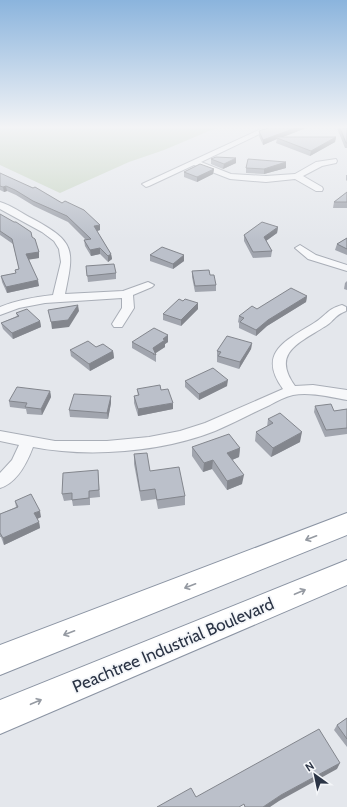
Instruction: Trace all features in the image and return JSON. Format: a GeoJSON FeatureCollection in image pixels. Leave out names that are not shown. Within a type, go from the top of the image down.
{"type":"FeatureCollection","features":[{"type":"Feature","properties":{"kind":"highway"},"geometry":{"type":"LineString","coordinates":[[0,660],[347,524]]}},
{"type":"Feature","properties":{"kind":"highway","name":"Peachtree Industrial Boulevard"},"geometry":{"type":"LineString","coordinates":[[0,717],[347,572]]}},
{"type":"Feature","properties":{"kind":"street"},"geometry":{"type":"LineString","coordinates":[[146,184],[186,166]]}},
{"type":"Feature","properties":{"kind":"street"},"geometry":{"type":"LineString","coordinates":[[203,166],[230,176],[266,179],[297,176],[316,166]]}},
{"type":"Feature","properties":{"kind":"street"},"geometry":{"type":"LineString","coordinates":[[297,176],[319,189]]}},
{"type":"Feature","properties":{"kind":"street"},"geometry":{"type":"LineString","coordinates":[[0,205],[46,230],[58,239],[64,249],[66,262],[58,298]]}},
{"type":"Feature","properties":{"kind":"street"},"geometry":{"type":"LineString","coordinates":[[300,248],[312,257],[347,268]]}},
{"type":"Feature","properties":{"kind":"street"},"geometry":{"type":"LineString","coordinates":[[0,310],[25,303],[58,298],[127,293],[148,285]]}},
{"type":"Feature","properties":{"kind":"street"},"geometry":{"type":"LineString","coordinates":[[118,324],[128,308],[127,293]]}},
{"type":"Feature","properties":{"kind":"street"},"geometry":{"type":"LineString","coordinates":[[291,391],[281,377],[278,365],[280,355],[286,347],[294,341],[326,321],[333,312],[342,309]]}},
{"type":"Feature","properties":{"kind":"street"},"geometry":{"type":"LineString","coordinates":[[0,436],[55,446],[107,446],[149,442],[180,436],[210,427],[291,391],[313,390],[347,395]]}},
{"type":"Feature","properties":{"kind":"street"},"geometry":{"type":"LineString","coordinates":[[0,482],[9,475],[21,461],[28,441]]}},
{"type":"Feature","properties":{"kind":"green space"},"geometry":{"type":"Polygon","coordinates":[[[1,166],[121,166],[60,193],[1,166]]]}},
{"type":"Feature","properties":{"kind":"building"},"geometry":{"type":"Polygon","coordinates":[[[197,166],[205,166],[214,169],[197,177],[184,172],[197,166]]]}},
{"type":"Feature","properties":{"kind":"building"},"geometry":{"type":"Polygon","coordinates":[[[247,166],[274,166],[264,169],[246,168],[247,166]]]}},
{"type":"Feature","properties":{"kind":"building"},"geometry":{"type":"Polygon","coordinates":[[[0,173],[33,188],[35,187],[62,203],[65,201],[84,210],[100,225],[94,226],[111,254],[108,256],[100,248],[90,250],[84,240],[91,239],[67,216],[33,201],[15,190],[6,186],[0,186],[0,173]]]}},
{"type":"Feature","properties":{"kind":"building"},"geometry":{"type":"Polygon","coordinates":[[[347,192],[347,202],[334,202],[347,192]]]}},
{"type":"Feature","properties":{"kind":"building"},"geometry":{"type":"Polygon","coordinates":[[[0,214],[31,232],[39,252],[26,254],[38,280],[6,287],[1,276],[16,273],[15,270],[19,269],[12,239],[0,231],[0,214]]]}},
{"type":"Feature","properties":{"kind":"building"},"geometry":{"type":"Polygon","coordinates":[[[262,222],[278,227],[264,237],[272,251],[253,252],[244,235],[262,222]]]}},
{"type":"Feature","properties":{"kind":"building"},"geometry":{"type":"Polygon","coordinates":[[[347,238],[347,249],[337,244],[347,238]]]}},
{"type":"Feature","properties":{"kind":"building"},"geometry":{"type":"Polygon","coordinates":[[[162,247],[184,255],[173,264],[150,255],[162,247]]]}},
{"type":"Feature","properties":{"kind":"building"},"geometry":{"type":"Polygon","coordinates":[[[114,264],[116,273],[87,276],[86,266],[114,264]]]}},
{"type":"Feature","properties":{"kind":"building"},"geometry":{"type":"Polygon","coordinates":[[[209,270],[210,275],[214,275],[216,285],[195,286],[192,271],[209,270]]]}},
{"type":"Feature","properties":{"kind":"building"},"geometry":{"type":"Polygon","coordinates":[[[291,288],[307,296],[268,320],[256,330],[240,322],[244,318],[239,316],[252,306],[257,309],[291,288]]]}},
{"type":"Feature","properties":{"kind":"building"},"geometry":{"type":"Polygon","coordinates":[[[179,299],[183,301],[185,299],[198,303],[181,320],[163,314],[179,299]]]}},
{"type":"Feature","properties":{"kind":"building"},"geometry":{"type":"Polygon","coordinates":[[[78,305],[68,320],[51,322],[48,310],[78,305]]]}},
{"type":"Feature","properties":{"kind":"building"},"geometry":{"type":"Polygon","coordinates":[[[27,309],[40,321],[12,333],[1,323],[19,316],[16,313],[27,309]]]}},
{"type":"Feature","properties":{"kind":"building"},"geometry":{"type":"Polygon","coordinates":[[[154,328],[168,335],[163,339],[165,340],[153,348],[156,355],[132,342],[154,328]]]}},
{"type":"Feature","properties":{"kind":"building"},"geometry":{"type":"Polygon","coordinates":[[[227,336],[252,343],[240,362],[218,356],[221,352],[217,351],[227,336]]]}},
{"type":"Feature","properties":{"kind":"building"},"geometry":{"type":"Polygon","coordinates":[[[88,341],[96,347],[103,344],[113,351],[89,364],[70,350],[88,341]]]}},
{"type":"Feature","properties":{"kind":"building"},"geometry":{"type":"Polygon","coordinates":[[[213,368],[228,380],[199,394],[185,381],[213,368]]]}},
{"type":"Feature","properties":{"kind":"building"},"geometry":{"type":"Polygon","coordinates":[[[160,385],[161,390],[168,389],[173,403],[138,409],[134,396],[139,395],[137,389],[160,385]]]}},
{"type":"Feature","properties":{"kind":"building"},"geometry":{"type":"Polygon","coordinates":[[[17,387],[50,391],[41,409],[25,407],[27,403],[9,401],[17,387]]]}},
{"type":"Feature","properties":{"kind":"building"},"geometry":{"type":"Polygon","coordinates":[[[74,394],[111,396],[107,413],[69,410],[74,394]]]}},
{"type":"Feature","properties":{"kind":"building"},"geometry":{"type":"Polygon","coordinates":[[[331,404],[334,411],[347,409],[347,428],[326,430],[315,406],[331,404]]]}},
{"type":"Feature","properties":{"kind":"building"},"geometry":{"type":"Polygon","coordinates":[[[280,413],[302,432],[273,448],[256,432],[273,423],[268,419],[280,413]]]}},
{"type":"Feature","properties":{"kind":"building"},"geometry":{"type":"Polygon","coordinates":[[[229,434],[240,448],[227,453],[244,475],[227,481],[213,460],[204,463],[192,447],[229,434]]]}},
{"type":"Feature","properties":{"kind":"building"},"geometry":{"type":"Polygon","coordinates":[[[147,453],[150,471],[179,467],[185,496],[157,500],[155,489],[140,491],[134,454],[147,453]]]}},
{"type":"Feature","properties":{"kind":"building"},"geometry":{"type":"Polygon","coordinates":[[[98,470],[99,490],[89,491],[89,498],[72,500],[72,493],[62,494],[63,473],[98,470]]]}},
{"type":"Feature","properties":{"kind":"building"},"geometry":{"type":"Polygon","coordinates":[[[31,494],[40,511],[34,513],[39,522],[3,538],[0,533],[0,514],[18,507],[15,501],[31,494]]]}},
{"type":"Feature","properties":{"kind":"building"},"geometry":{"type":"Polygon","coordinates":[[[347,718],[347,739],[337,725],[347,718]]]}},
{"type":"Feature","properties":{"kind":"building"},"geometry":{"type":"Polygon","coordinates":[[[319,729],[340,763],[281,795],[263,807],[245,807],[244,804],[239,807],[157,807],[191,788],[196,797],[319,729]]]}}]}
